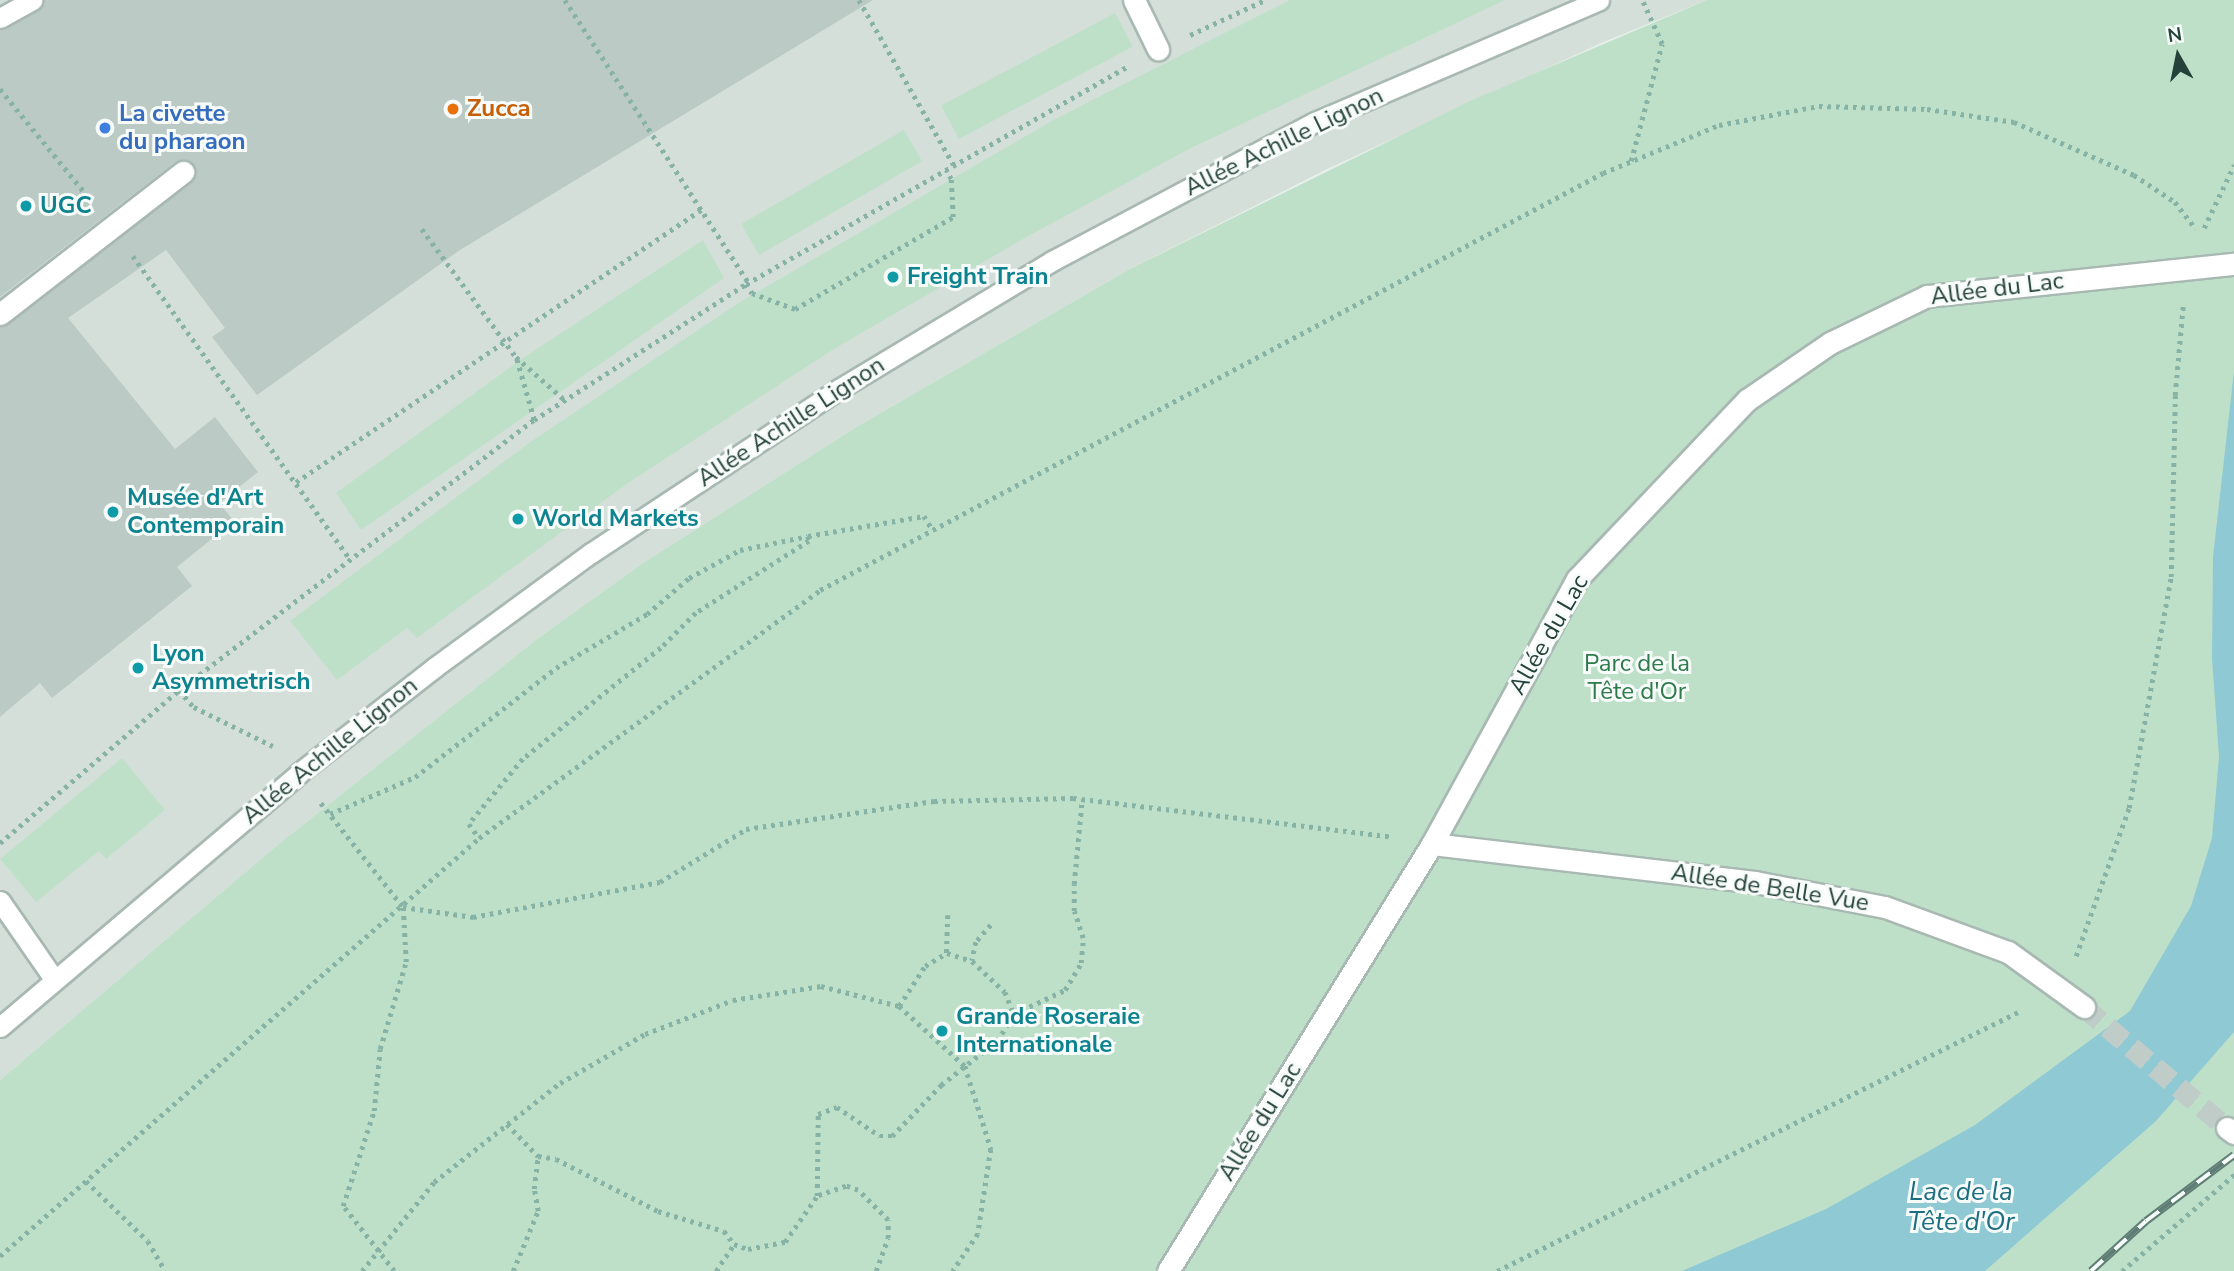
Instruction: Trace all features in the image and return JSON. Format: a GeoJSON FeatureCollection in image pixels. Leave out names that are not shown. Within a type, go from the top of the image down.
{"type":"FeatureCollection","features":[{"type":"Feature","properties":{"kind":"street"},"geometry":{"type":"LineString","coordinates":[[1135,3],[1158,49]]}},
{"type":"Feature","properties":{"kind":"street"},"geometry":{"type":"LineString","coordinates":[[0,314],[183,172]]}},
{"type":"Feature","properties":{"kind":"street","name":"Allée du Lac"},"geometry":{"type":"LineString","coordinates":[[1168,1271],[1432,844],[1577,579],[1747,400],[1830,343],[1927,296],[2234,264]]}},
{"type":"Feature","properties":{"kind":"street","name":"Allée de Belle Vue"},"geometry":{"type":"LineString","coordinates":[[1432,844],[1755,882],[1885,907],[2008,952],[2064,989],[2084,1007]]}},
{"type":"Feature","properties":{"kind":"lane"},"geometry":{"type":"LineString","coordinates":[[0,18],[32,0]]}},
{"type":"Feature","properties":{"kind":"lane","name":"Allée Achille Lignon"},"geometry":{"type":"LineString","coordinates":[[0,1027],[299,774],[435,667],[591,553],[839,389],[1052,261],[1315,122],[1599,0]]}},
{"type":"Feature","properties":{"kind":"lane"},"geometry":{"type":"LineString","coordinates":[[0,901],[54,979]]}},
{"type":"Feature","properties":{"kind":"path"},"geometry":{"type":"LineString","coordinates":[[565,0],[704,208],[748,283],[751,293],[795,309],[953,217],[951,178],[946,170]]}},
{"type":"Feature","properties":{"kind":"path"},"geometry":{"type":"LineString","coordinates":[[859,0],[954,165]]}},
{"type":"Feature","properties":{"kind":"path"},"geometry":{"type":"LineString","coordinates":[[0,843],[179,690],[565,400],[748,283],[954,165],[1158,49],[1265,0]]}},
{"type":"Feature","properties":{"kind":"path"},"geometry":{"type":"LineString","coordinates":[[1631,161],[1662,44],[1642,0]]}},
{"type":"Feature","properties":{"kind":"path"},"geometry":{"type":"LineString","coordinates":[[0,89],[111,226],[351,560]]}},
{"type":"Feature","properties":{"kind":"path"},"geometry":{"type":"LineString","coordinates":[[0,1256],[479,838],[821,590],[931,527],[1631,161],[1719,125],[1819,106],[1927,109],[2014,122],[2134,175],[2175,202],[2201,235],[2234,165]]}},
{"type":"Feature","properties":{"kind":"path"},"geometry":{"type":"LineString","coordinates":[[296,482],[704,208]]}},
{"type":"Feature","properties":{"kind":"path"},"geometry":{"type":"LineString","coordinates":[[422,229],[516,357],[565,400]]}},
{"type":"Feature","properties":{"kind":"path"},"geometry":{"type":"LineString","coordinates":[[1497,1271],[2064,989],[2129,808],[2171,577],[2175,394],[2186,267]]}},
{"type":"Feature","properties":{"kind":"path"},"geometry":{"type":"LineString","coordinates":[[516,357],[534,421]]}},
{"type":"Feature","properties":{"kind":"path"},"geometry":{"type":"LineString","coordinates":[[330,814],[415,777],[556,668],[647,614],[690,578],[740,551],[925,516],[931,527]]}},
{"type":"Feature","properties":{"kind":"path"},"geometry":{"type":"LineString","coordinates":[[479,838],[469,824],[523,759],[661,648],[696,613],[809,541],[808,536]]}},
{"type":"Feature","properties":{"kind":"path"},"geometry":{"type":"LineString","coordinates":[[179,690],[194,707],[277,748]]}},
{"type":"Feature","properties":{"kind":"path"},"geometry":{"type":"LineString","coordinates":[[315,794],[403,906],[406,962],[380,1049],[373,1111],[343,1206],[394,1271]]}},
{"type":"Feature","properties":{"kind":"path"},"geometry":{"type":"LineString","coordinates":[[507,1124],[538,1156],[556,1159],[658,1211],[724,1231],[734,1244],[766,1248],[785,1242],[817,1196],[818,1114],[837,1107],[880,1136],[892,1136],[965,1066],[997,1041],[1014,1014],[1065,990],[1081,963],[1083,938],[1074,911],[1074,884],[1083,799]]}},
{"type":"Feature","properties":{"kind":"path"},"geometry":{"type":"LineString","coordinates":[[403,906],[473,917],[660,883],[746,829],[934,801],[1083,799],[1328,826],[1432,844]]}},
{"type":"Feature","properties":{"kind":"path"},"geometry":{"type":"LineString","coordinates":[[947,953],[948,915]]}},
{"type":"Feature","properties":{"kind":"path"},"geometry":{"type":"LineString","coordinates":[[972,961],[976,942],[991,925]]}},
{"type":"Feature","properties":{"kind":"path"},"geometry":{"type":"LineString","coordinates":[[899,1006],[925,966],[947,953],[972,961],[1005,992],[1014,1014]]}},
{"type":"Feature","properties":{"kind":"path"},"geometry":{"type":"LineString","coordinates":[[362,1271],[434,1182],[560,1083],[645,1034],[733,1000],[821,986],[899,1006],[965,1066],[991,1149],[978,1234],[953,1271]]}},
{"type":"Feature","properties":{"kind":"path"},"geometry":{"type":"LineString","coordinates":[[513,1271],[538,1211],[534,1189],[538,1156]]}},
{"type":"Feature","properties":{"kind":"path"},"geometry":{"type":"LineString","coordinates":[[2122,1271],[2234,1175]]}},
{"type":"Feature","properties":{"kind":"path"},"geometry":{"type":"LineString","coordinates":[[86,1181],[142,1234],[165,1271]]}},
{"type":"Feature","properties":{"kind":"path"},"geometry":{"type":"LineString","coordinates":[[817,1196],[846,1186],[858,1190],[880,1209],[888,1220],[888,1238],[876,1271]]}},
{"type":"Feature","properties":{"kind":"path"},"geometry":{"type":"LineString","coordinates":[[716,1271],[734,1244]]}},
{"type":"Feature","properties":{"kind":"shaded area"},"geometry":{"type":"Polygon","coordinates":[[[0,0],[1707,0],[1601,43],[1327,169],[1128,270],[858,426],[640,565],[537,639],[280,843],[0,1080],[0,0]]]}},
{"type":"Feature","properties":{"kind":"green space"},"geometry":{"type":"Polygon","coordinates":[[[1290,0],[1505,0],[1191,148],[1023,239],[834,349],[628,483],[417,638],[407,628],[337,680],[290,621],[529,443],[740,302],[1055,119],[1290,0]]]}},
{"type":"Feature","properties":{"kind":"green space","name":"Parc de la Tête d'Or"},"geometry":{"type":"Polygon","coordinates":[[[1707,0],[2234,0],[2234,1271],[0,1271],[0,1080],[280,843],[537,639],[640,565],[858,426],[1128,270],[1470,101],[1707,0]]]}},
{"type":"Feature","properties":{"kind":"green space"},"geometry":{"type":"Polygon","coordinates":[[[1115,13],[1133,47],[959,139],[941,105],[1115,13]]]}},
{"type":"Feature","properties":{"kind":"green space"},"geometry":{"type":"Polygon","coordinates":[[[904,130],[922,161],[759,255],[741,224],[904,130]]]}},
{"type":"Feature","properties":{"kind":"green space"},"geometry":{"type":"Polygon","coordinates":[[[703,240],[724,278],[361,530],[336,493],[526,356],[703,240]]]}},
{"type":"Feature","properties":{"kind":"green space"},"geometry":{"type":"Polygon","coordinates":[[[122,758],[165,810],[106,859],[99,851],[36,902],[0,859],[122,758]]]}},
{"type":"Feature","properties":{"kind":"water","name":"Lac de la Tête d'Or"},"geometry":{"type":"Polygon","coordinates":[[[2234,371],[2234,1032],[2156,1121],[1985,1271],[1682,1271],[1826,1209],[1975,1125],[2130,1011],[2191,906],[2212,838],[2219,757],[2212,658],[2213,557],[2234,371]]]}},
{"type":"Feature","properties":{"kind":"building"},"geometry":{"type":"Polygon","coordinates":[[[44,0],[873,0],[460,250],[257,395],[212,337],[225,328],[166,250],[68,318],[175,449],[215,417],[258,472],[219,503],[234,521],[177,567],[192,586],[52,698],[40,683],[0,717],[0,327],[191,182],[196,171],[189,160],[175,162],[0,297],[0,30],[38,11],[44,0]]]}},
{"type":"Feature","properties":{"kind":"tunnel"},"geometry":{"type":"LineString","coordinates":[[2084,1007],[2227,1128]]}},
{"type":"Feature","properties":{"kind":"railway"},"geometry":{"type":"LineString","coordinates":[[2091,1271],[2146,1221],[2234,1155]]}},
{"type":"Feature","properties":{"kind":"place","name":"Zucca"},"geometry":{"type":"Point","coordinates":[453,109]}},
{"type":"Feature","properties":{"kind":"place","name":"La civette du pharaon"},"geometry":{"type":"Point","coordinates":[105,128]}},
{"type":"Feature","properties":{"kind":"place","name":"UGC"},"geometry":{"type":"Point","coordinates":[26,206]}},
{"type":"Feature","properties":{"kind":"place","name":"Freight Train"},"geometry":{"type":"Point","coordinates":[893,277]}},
{"type":"Feature","properties":{"kind":"place","name":"Musée d'Art Contemporain"},"geometry":{"type":"Point","coordinates":[113,512]}},
{"type":"Feature","properties":{"kind":"place","name":"World Markets"},"geometry":{"type":"Point","coordinates":[518,519]}},
{"type":"Feature","properties":{"kind":"place","name":"Lyon Asymmetrisch"},"geometry":{"type":"Point","coordinates":[138,668]}},
{"type":"Feature","properties":{"kind":"place","name":"Grande Roseraie Internationale"},"geometry":{"type":"Point","coordinates":[942,1031]}}]}
